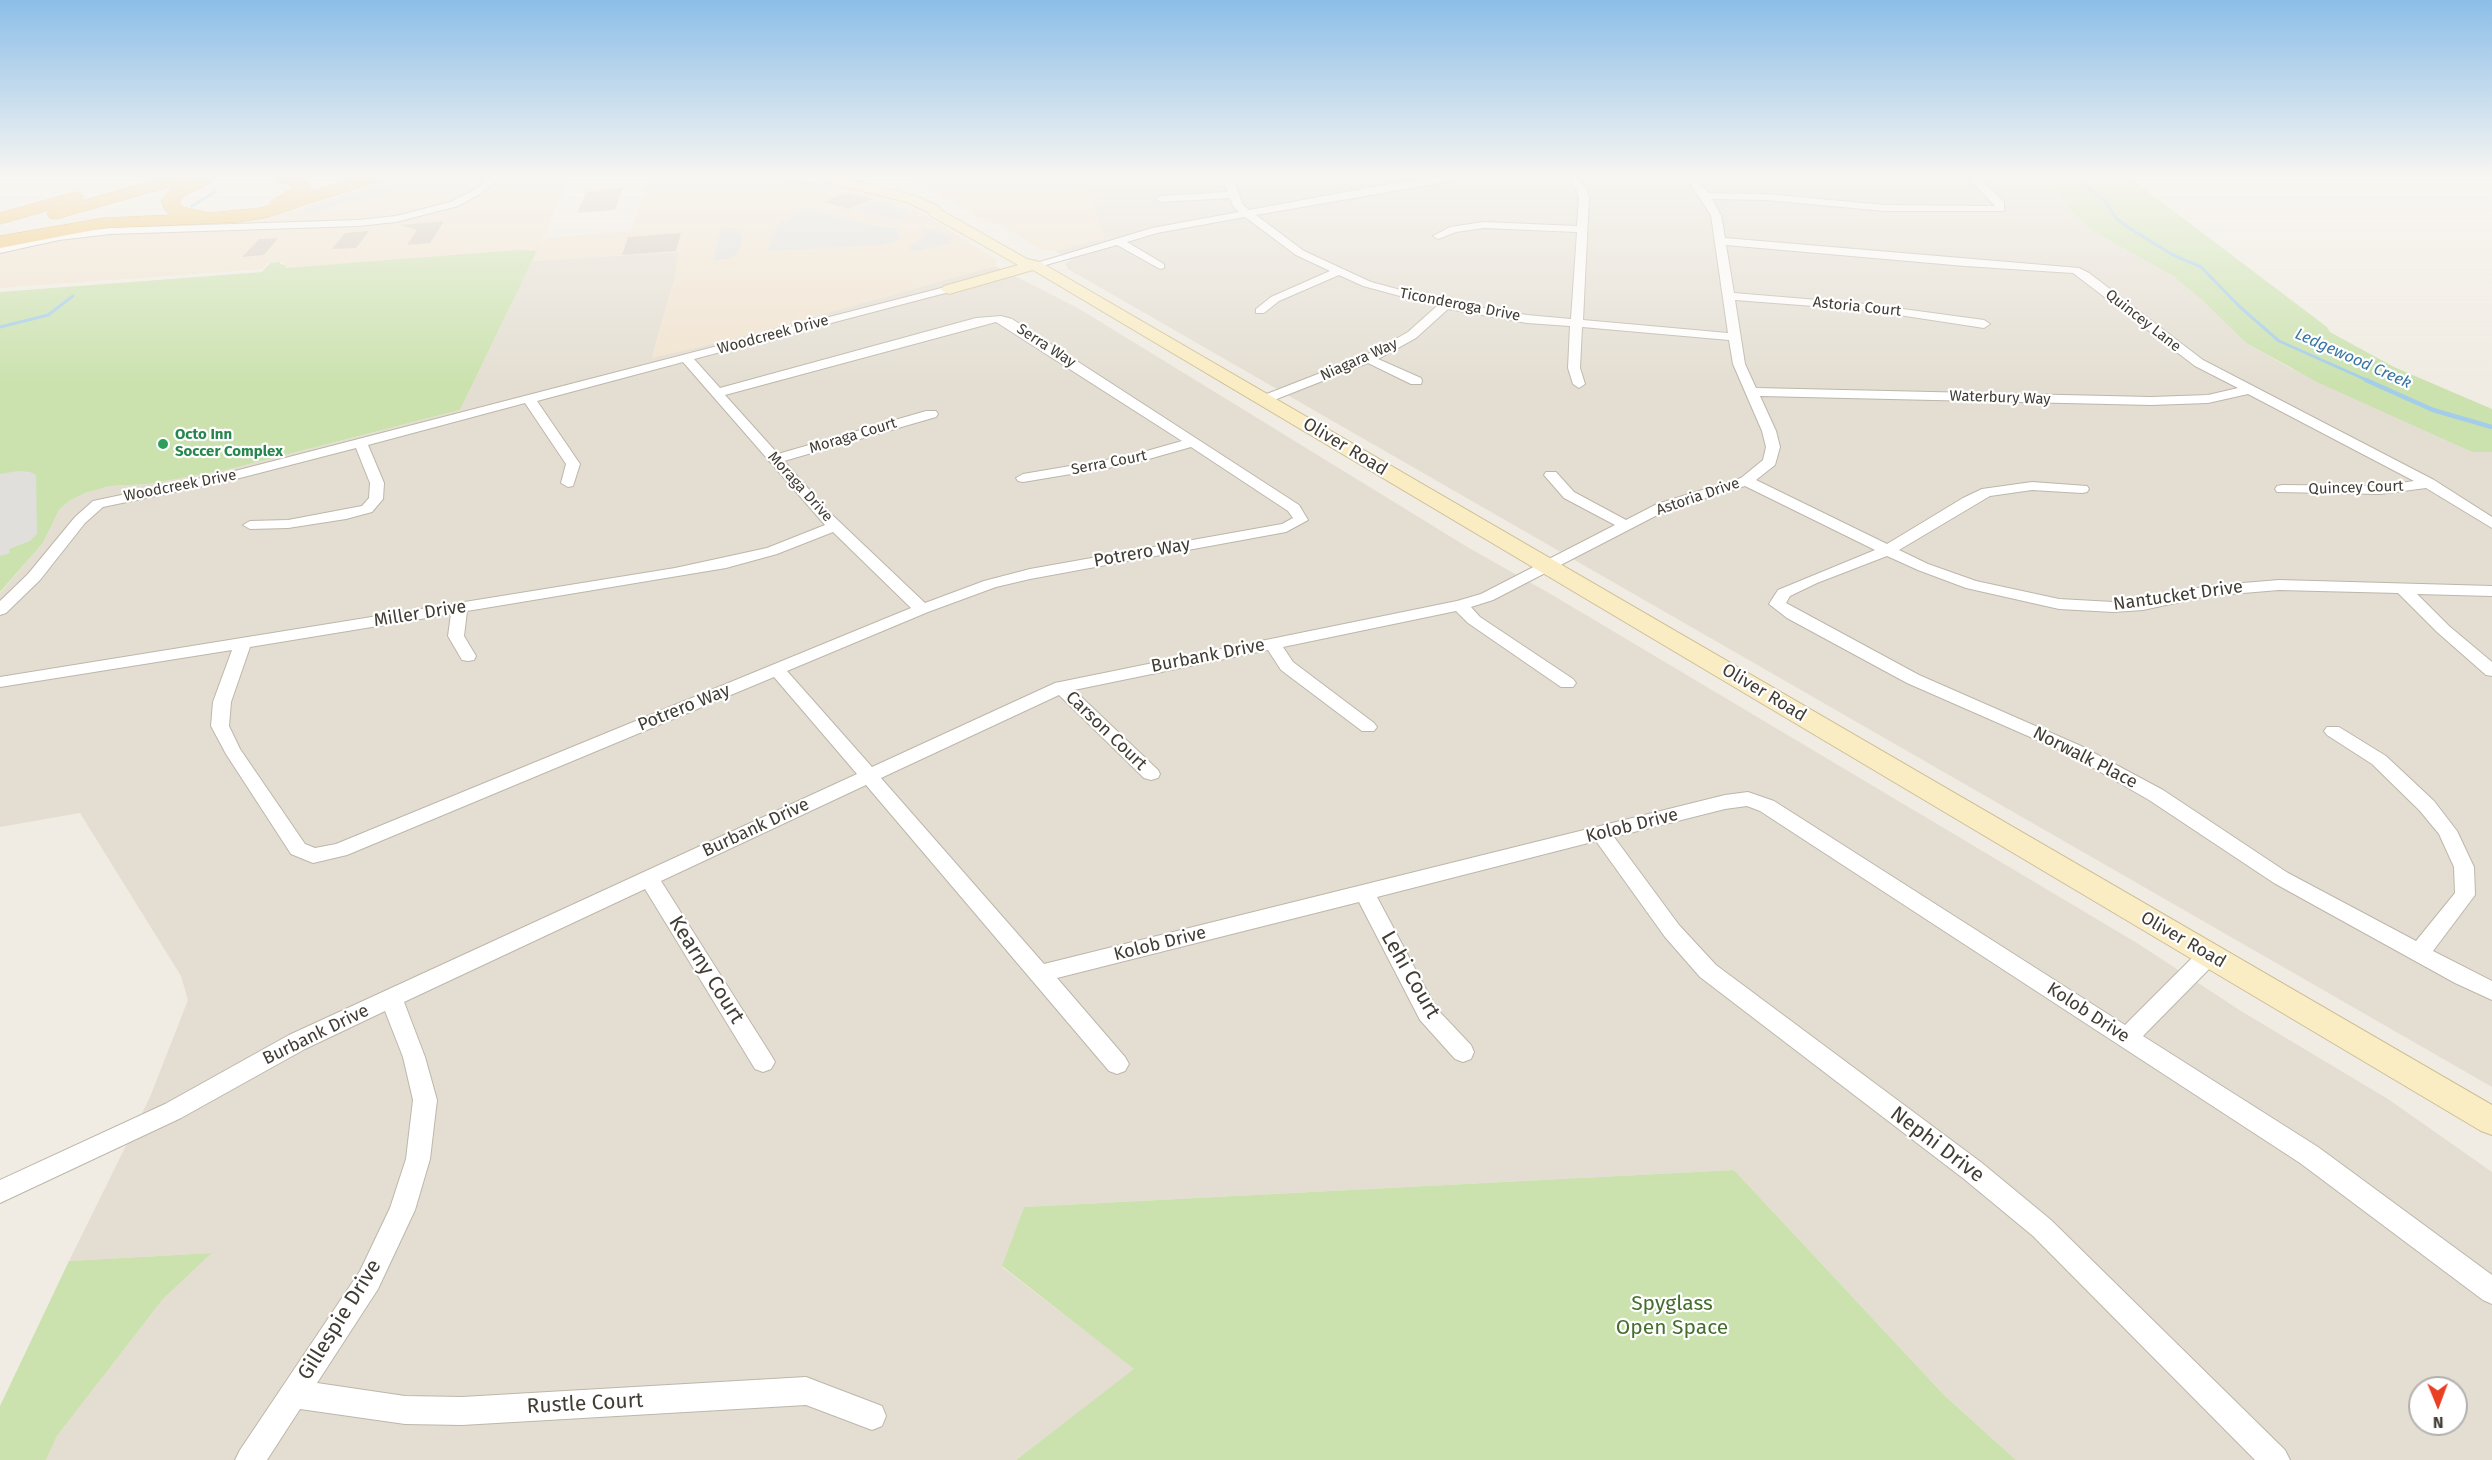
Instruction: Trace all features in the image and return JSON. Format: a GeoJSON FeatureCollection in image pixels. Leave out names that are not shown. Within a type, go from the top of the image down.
{"type":"FeatureCollection","features":[{"type":"Feature","properties":{"kind":"street"},"geometry":{"type":"LineString","coordinates":[[0,250],[18,246]]}},
{"type":"Feature","properties":{"kind":"street","name":"Oliver Road"},"geometry":{"type":"LineString","coordinates":[[994,246],[1022,262],[1035,265],[2492,1121]]}},
{"type":"Feature","properties":{"kind":"street","name":"Oliver Road"},"geometry":{"type":"LineString","coordinates":[[1013,246],[1033,258],[1035,265]]}},
{"type":"Feature","properties":{"kind":"street","name":"Woodcreek Drive"},"geometry":{"type":"LineString","coordinates":[[0,610],[34,577],[80,520],[98,504],[227,477],[949,290],[1100,246]]}},
{"type":"Feature","properties":{"kind":"street"},"geometry":{"type":"LineString","coordinates":[[1127,246],[1160,266]]}},
{"type":"Feature","properties":{"kind":"street","name":"Ticonderoga Drive"},"geometry":{"type":"LineString","coordinates":[[1291,246],[1338,272],[1394,293],[1445,305],[1527,319],[1734,337]]}},
{"type":"Feature","properties":{"kind":"street"},"geometry":{"type":"LineString","coordinates":[[1579,384],[1574,368],[1581,246]]}},
{"type":"Feature","properties":{"kind":"street","name":"Astoria Drive"},"geometry":{"type":"LineString","coordinates":[[1548,567],[1672,503],[1746,481],[1770,462],[1773,447],[1769,431],[1739,364],[1722,246]]}},
{"type":"Feature","properties":{"kind":"street","name":"Quincey Lane"},"geometry":{"type":"LineString","coordinates":[[1795,246],[1955,263],[2074,270],[2085,275],[2183,353],[2248,390],[2429,483],[2492,524]]}},
{"type":"Feature","properties":{"kind":"street"},"geometry":{"type":"LineString","coordinates":[[1260,311],[1283,295],[1338,272]]}},
{"type":"Feature","properties":{"kind":"street","name":"Astoria Court"},"geometry":{"type":"LineString","coordinates":[[1729,296],[1857,306],[1984,324]]}},
{"type":"Feature","properties":{"kind":"street","name":"Niagara Way"},"geometry":{"type":"LineString","coordinates":[[1264,400],[1368,359],[1412,335],[1445,305]]}},
{"type":"Feature","properties":{"kind":"street","name":"Serra Way"},"geometry":{"type":"LineString","coordinates":[[717,393],[997,318],[1008,322],[1294,508],[1301,520]]}},
{"type":"Feature","properties":{"kind":"street","name":"Moraga Drive"},"geometry":{"type":"LineString","coordinates":[[687,358],[835,526],[922,609]]}},
{"type":"Feature","properties":{"kind":"street"},"geometry":{"type":"LineString","coordinates":[[1368,359],[1416,381]]}},
{"type":"Feature","properties":{"kind":"street","name":"Waterbury Way"},"geometry":{"type":"LineString","coordinates":[[1751,392],[2151,402],[2208,399],[2248,390]]}},
{"type":"Feature","properties":{"kind":"street"},"geometry":{"type":"LineString","coordinates":[[529,399],[573,464],[568,483]]}},
{"type":"Feature","properties":{"kind":"street","name":"Moraga Court"},"geometry":{"type":"LineString","coordinates":[[775,459],[930,414]]}},
{"type":"Feature","properties":{"kind":"street"},"geometry":{"type":"LineString","coordinates":[[250,525],[288,524],[346,515],[367,509],[376,499],[377,483],[361,442]]}},
{"type":"Feature","properties":{"kind":"street","name":"Serra Court"},"geometry":{"type":"LineString","coordinates":[[1023,478],[1131,460],[1193,442]]}},
{"type":"Feature","properties":{"kind":"street"},"geometry":{"type":"LineString","coordinates":[[1551,475],[1569,495],[1626,526]]}},
{"type":"Feature","properties":{"kind":"street","name":"Nantucket Drive"},"geometry":{"type":"LineString","coordinates":[[1746,481],[1888,550],[1972,585],[2059,604],[2113,607],[2143,605],[2242,586],[2492,591]]}},
{"type":"Feature","properties":{"kind":"street","name":"Quincey Court"},"geometry":{"type":"LineString","coordinates":[[2282,489],[2380,490],[2429,483]]}},
{"type":"Feature","properties":{"kind":"street"},"geometry":{"type":"LineString","coordinates":[[1888,550],[1968,501],[1987,492],[2031,486],[2082,489]]}},
{"type":"Feature","properties":{"kind":"street","name":"Potrero Way"},"geometry":{"type":"LineString","coordinates":[[243,642],[222,702],[220,726],[232,750],[298,849],[313,856],[340,850],[922,609],[990,584],[1030,574],[1286,528],[1301,520]]}},
{"type":"Feature","properties":{"kind":"street","name":"Miller Drive"},"geometry":{"type":"LineString","coordinates":[[0,682],[726,563],[772,551],[835,526]]}},
{"type":"Feature","properties":{"kind":"street","name":"Norwalk Place"},"geometry":{"type":"LineString","coordinates":[[1888,550],[1810,580],[1784,593],[1777,604],[1913,679],[2011,720],[2085,756],[2156,795],[2282,878],[2492,991]]}},
{"type":"Feature","properties":{"kind":"street","name":"Burbank Drive"},"geometry":{"type":"LineString","coordinates":[[0,1192],[174,1111],[297,1042],[1061,687],[1460,605],[1487,597],[1548,567]]}},
{"type":"Feature","properties":{"kind":"street"},"geometry":{"type":"LineString","coordinates":[[2402,588],[2443,629],[2492,671]]}},
{"type":"Feature","properties":{"kind":"street"},"geometry":{"type":"LineString","coordinates":[[1460,605],[1474,620],[1567,683]]}},
{"type":"Feature","properties":{"kind":"street"},"geometry":{"type":"LineString","coordinates":[[460,607],[456,636],[468,657]]}},
{"type":"Feature","properties":{"kind":"street"},"geometry":{"type":"LineString","coordinates":[[1272,643],[1287,666],[1368,727]]}},
{"type":"Feature","properties":{"kind":"street"},"geometry":{"type":"LineString","coordinates":[[777,670],[1117,1064]]}},
{"type":"Feature","properties":{"kind":"street","name":"Carson Court"},"geometry":{"type":"LineString","coordinates":[[1061,687],[1152,774]]}},
{"type":"Feature","properties":{"kind":"street"},"geometry":{"type":"LineString","coordinates":[[2333,731],[2379,760],[2427,806],[2448,831],[2464,867],[2465,895],[2419,953]]}},
{"type":"Feature","properties":{"kind":"street","name":"Kolob Drive"},"geometry":{"type":"LineString","coordinates":[[1040,974],[1725,802],[1748,799],[1767,806],[2309,1155],[2492,1291]]}},
{"type":"Feature","properties":{"kind":"street","name":"Nephi Drive"},"geometry":{"type":"LineString","coordinates":[[1601,833],[1672,931],[1708,971],[1972,1171],[2042,1228],[2275,1460]]}},
{"type":"Feature","properties":{"kind":"street","name":"Kearny Court"},"geometry":{"type":"LineString","coordinates":[[649,879],[763,1062]]}},
{"type":"Feature","properties":{"kind":"street","name":"Lehi Court"},"geometry":{"type":"LineString","coordinates":[[1365,893],[1428,1014],[1463,1052]]}},
{"type":"Feature","properties":{"kind":"street"},"geometry":{"type":"LineString","coordinates":[[2127,1037],[2209,955]]}},
{"type":"Feature","properties":{"kind":"street","name":"Gillespie Drive"},"geometry":{"type":"LineString","coordinates":[[250,1460],[369,1280],[402,1210],[418,1159],[425,1100],[414,1057],[391,998]]}},
{"type":"Feature","properties":{"kind":"street","name":"Rustle Court"},"geometry":{"type":"LineString","coordinates":[[293,1394],[405,1410],[462,1411],[807,1391],[872,1416]]}},
{"type":"Feature","properties":{"kind":"shaded area"},"geometry":{"type":"Polygon","coordinates":[[[27,246],[975,246],[997,260],[995,266],[729,340],[652,358],[675,277],[678,252],[532,261],[537,251],[284,268],[286,265],[282,262],[269,262],[263,269],[0,288],[0,253],[27,246]]]}},
{"type":"Feature","properties":{"kind":"shaded area"},"geometry":{"type":"Polygon","coordinates":[[[717,246],[740,246],[739,252],[729,259],[713,260],[717,246]]]}},
{"type":"Feature","properties":{"kind":"shaded area"},"geometry":{"type":"Polygon","coordinates":[[[769,246],[860,246],[768,251],[769,246]]]}},
{"type":"Feature","properties":{"kind":"shaded area"},"geometry":{"type":"Polygon","coordinates":[[[910,246],[937,246],[913,252],[907,248],[910,246]]]}},
{"type":"Feature","properties":{"kind":"shaded area"},"geometry":{"type":"Polygon","coordinates":[[[1036,246],[1074,246],[1055,251],[1042,250],[1036,246]]]}},
{"type":"Feature","properties":{"kind":"shaded area"},"geometry":{"type":"Polygon","coordinates":[[[1073,246],[2120,246],[2173,276],[2202,300],[2246,343],[2288,367],[2472,452],[2492,452],[2492,1087],[1068,269],[1065,264],[1071,260],[1055,251],[1073,246]]]}},
{"type":"Feature","properties":{"kind":"shaded area"},"geometry":{"type":"Polygon","coordinates":[[[679,252],[675,277],[652,357],[729,340],[995,266],[1078,308],[1469,548],[1549,593],[2137,943],[2241,1011],[2388,1099],[2492,1172],[2492,1460],[2016,1460],[1944,1395],[1734,1170],[1024,1207],[1002,1267],[1135,1369],[1016,1460],[46,1460],[57,1436],[163,1299],[212,1253],[69,1261],[150,1097],[188,1000],[181,976],[80,813],[0,827],[0,593],[43,543],[59,510],[69,501],[85,493],[110,486],[149,484],[230,469],[460,410],[532,261],[679,252]]]}},
{"type":"Feature","properties":{"kind":"shaded area"},"geometry":{"type":"Polygon","coordinates":[[[18,471],[36,475],[37,534],[30,541],[9,549],[10,553],[0,556],[0,474],[18,471]]]}},
{"type":"Feature","properties":{"kind":"green space"},"geometry":{"type":"Polygon","coordinates":[[[2120,246],[2220,246],[2327,327],[2330,332],[2394,367],[2492,409],[2492,452],[2472,452],[2317,382],[2246,343],[2202,300],[2173,276],[2120,246]]]}},
{"type":"Feature","properties":{"kind":"green space","name":"Octo Inn Soccer Complex"},"geometry":{"type":"Polygon","coordinates":[[[520,250],[537,251],[460,410],[230,469],[149,484],[110,486],[85,493],[69,501],[59,510],[43,543],[0,592],[0,292],[262,272],[270,263],[280,262],[286,265],[285,268],[520,250]]]}},
{"type":"Feature","properties":{"kind":"green space","name":"Spyglass Open Space"},"geometry":{"type":"Polygon","coordinates":[[[1734,1170],[1944,1395],[2016,1460],[1016,1460],[1134,1369],[1002,1266],[1024,1207],[1734,1170]]]}},
{"type":"Feature","properties":{"kind":"green space"},"geometry":{"type":"Polygon","coordinates":[[[212,1253],[163,1299],[57,1436],[46,1460],[0,1460],[0,1406],[69,1261],[212,1253]]]}},
{"type":"Feature","properties":{"kind":"building"},"geometry":{"type":"Polygon","coordinates":[[[252,246],[271,246],[264,255],[242,257],[252,246]]]}},
{"type":"Feature","properties":{"kind":"building"},"geometry":{"type":"Polygon","coordinates":[[[334,246],[357,246],[356,248],[332,249],[334,246]]]}},
{"type":"Feature","properties":{"kind":"building"},"geometry":{"type":"Polygon","coordinates":[[[625,246],[677,246],[676,251],[622,255],[625,246]]]}},
{"type":"Feature","properties":{"kind":"waterway","name":"Ledgewood Creek"},"geometry":{"type":"LineString","coordinates":[[2159,246],[2201,267],[2240,307],[2279,341],[2369,381]]}},
{"type":"Feature","properties":{"kind":"waterway"},"geometry":{"type":"LineString","coordinates":[[0,327],[48,315],[73,296]]}},
{"type":"Feature","properties":{"kind":"waterway","name":"Ledgewood Creek"},"geometry":{"type":"LineString","coordinates":[[2366,380],[2433,410],[2492,427]]}},
{"type":"Feature","properties":{"kind":"place","name":"Octo Inn Soccer Complex"},"geometry":{"type":"Point","coordinates":[163,444]}}]}
